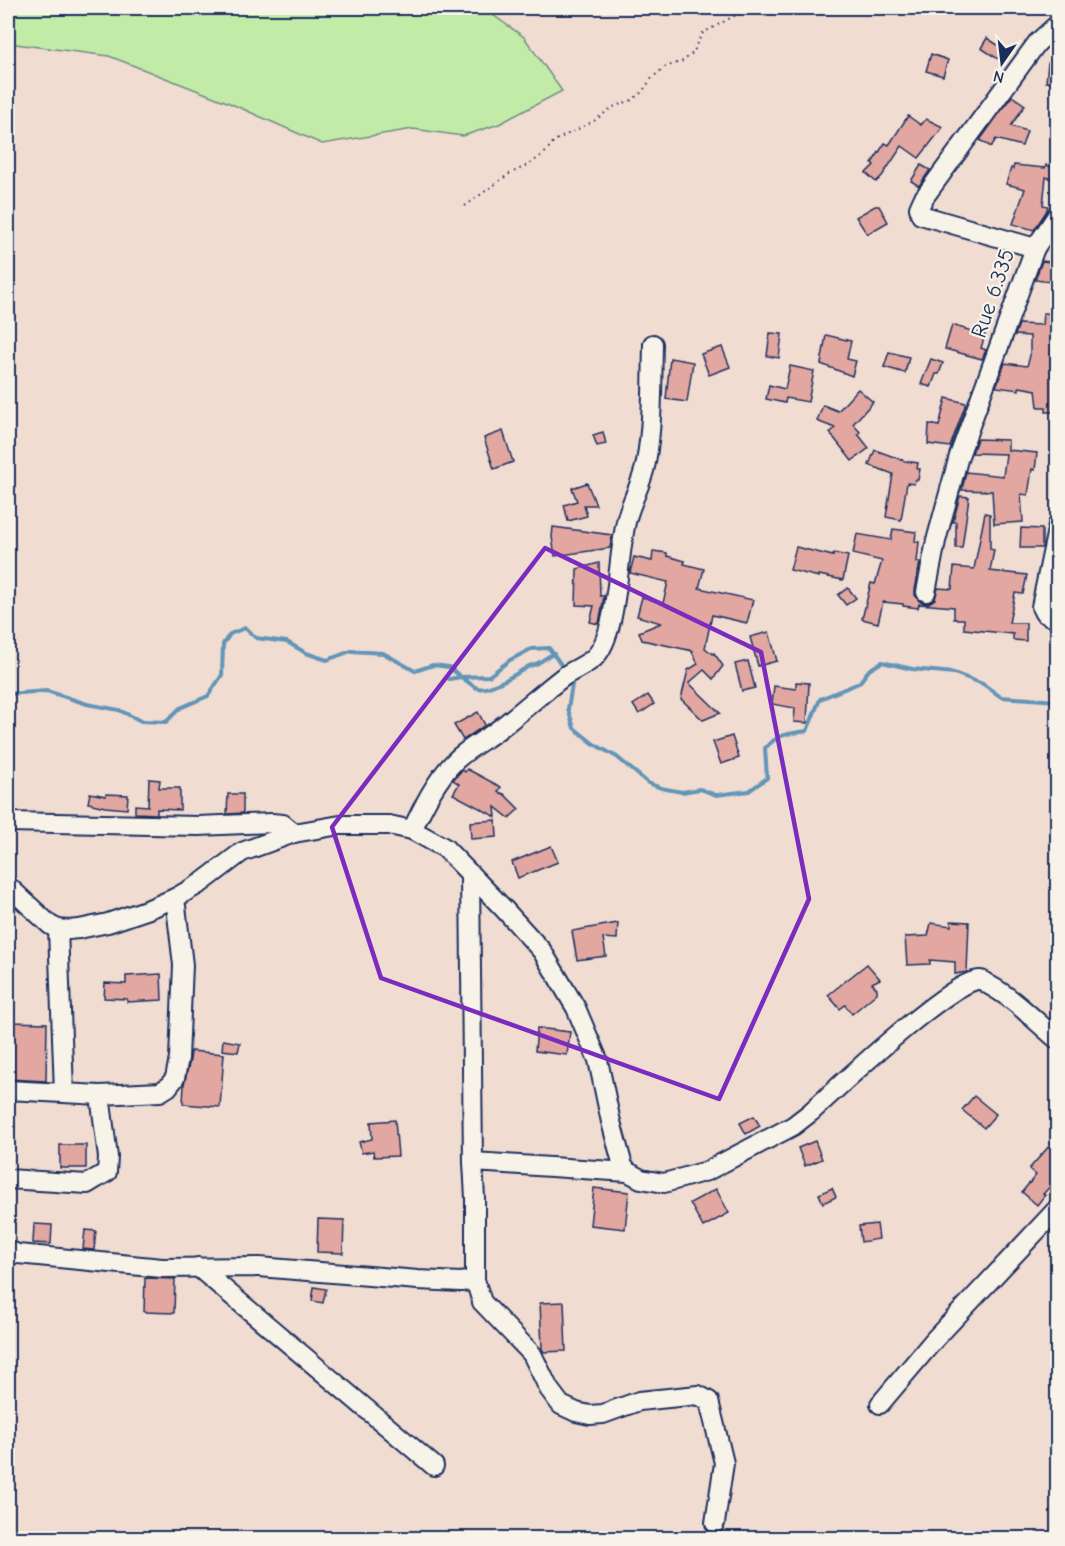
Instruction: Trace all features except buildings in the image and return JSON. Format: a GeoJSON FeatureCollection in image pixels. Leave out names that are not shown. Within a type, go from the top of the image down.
{"type":"FeatureCollection","features":[{"type":"Feature","properties":{"kind":"street","name":"Rue 6.335"},"geometry":{"type":"LineString","coordinates":[[926,592],[936,541],[959,456],[1035,248],[921,215],[919,208],[929,190],[1037,43],[1058,24]]}},
{"type":"Feature","properties":{"kind":"street"},"geometry":{"type":"LineString","coordinates":[[1035,248],[1058,214]]}},
{"type":"Feature","properties":{"kind":"street"},"geometry":{"type":"LineString","coordinates":[[412,830],[440,779],[456,760],[567,674],[594,657],[603,644],[613,614],[627,516],[646,463],[653,344]]}},
{"type":"Feature","properties":{"kind":"street"},"geometry":{"type":"LineString","coordinates":[[1058,525],[1041,607],[1044,613],[1058,616]]}},
{"type":"Feature","properties":{"kind":"street"},"geometry":{"type":"LineString","coordinates":[[8,822],[198,826],[272,823],[283,824],[294,833]]}},
{"type":"Feature","properties":{"kind":"street"},"geometry":{"type":"LineString","coordinates":[[8,886],[50,925],[58,929],[79,929],[149,909],[175,898],[201,883],[242,852],[294,833],[351,824],[389,825],[412,830],[445,848],[542,951],[576,1008],[597,1060],[623,1166],[628,1172],[641,1179],[654,1182],[664,1183],[706,1170],[793,1126],[919,1016],[951,993],[973,981],[981,980],[995,988],[1057,1038]]}},
{"type":"Feature","properties":{"kind":"street"},"geometry":{"type":"LineString","coordinates":[[470,874],[473,1162],[476,1198],[475,1280],[482,1302],[532,1354],[549,1389],[561,1405],[576,1412],[603,1414],[639,1401],[698,1395],[709,1401],[724,1463],[715,1523]]}},
{"type":"Feature","properties":{"kind":"street"},"geometry":{"type":"LineString","coordinates":[[8,1090],[100,1095],[160,1092],[168,1087],[175,1078],[180,1058],[183,965],[175,898]]}},
{"type":"Feature","properties":{"kind":"street"},"geometry":{"type":"LineString","coordinates":[[58,929],[64,1092]]}},
{"type":"Feature","properties":{"kind":"street"},"geometry":{"type":"LineString","coordinates":[[8,1179],[87,1184],[107,1172],[108,1157],[100,1095]]}},
{"type":"Feature","properties":{"kind":"street"},"geometry":{"type":"LineString","coordinates":[[473,1162],[628,1172]]}},
{"type":"Feature","properties":{"kind":"street"},"geometry":{"type":"LineString","coordinates":[[880,1404],[934,1340],[1058,1208]]}},
{"type":"Feature","properties":{"kind":"street"},"geometry":{"type":"LineString","coordinates":[[8,1250],[18,1254],[162,1268],[259,1267],[418,1280],[460,1282],[475,1280]]}},
{"type":"Feature","properties":{"kind":"street"},"geometry":{"type":"LineString","coordinates":[[198,1268],[434,1466]]}},
{"type":"Feature","properties":{"kind":"path"},"geometry":{"type":"LineString","coordinates":[[465,206],[508,174],[528,165],[544,154],[554,141],[594,121],[613,107],[632,100],[665,67],[683,61],[694,52],[703,33],[736,15],[777,8]]}},
{"type":"Feature","properties":{"kind":"highlighted area"},"geometry":{"type":"Polygon","coordinates":[[[545,548],[761,652],[809,899],[719,1099],[381,978],[332,827],[545,548]]]}},
{"type":"Feature","properties":{"kind":"green space"},"geometry":{"type":"Polygon","coordinates":[[[8,8],[483,8],[524,37],[562,91],[499,124],[463,136],[413,129],[322,144],[227,102],[109,56],[8,43],[8,8]]]}},
{"type":"Feature","properties":{"kind":"waterway"},"geometry":{"type":"LineString","coordinates":[[8,694],[47,691],[87,704],[119,710],[141,721],[166,722],[180,708],[208,696],[222,675],[223,644],[230,634],[245,628],[256,638],[287,642],[306,653],[327,660],[351,651],[383,653],[415,671],[433,665],[449,667],[461,677],[489,676],[510,660],[531,649],[549,648],[564,669]]}},
{"type":"Feature","properties":{"kind":"waterway"},"geometry":{"type":"LineString","coordinates":[[449,679],[461,677],[477,688],[488,687],[554,654]]}},
{"type":"Feature","properties":{"kind":"waterway"},"geometry":{"type":"LineString","coordinates":[[569,679],[572,685],[568,709],[574,728],[594,744],[617,757],[648,783],[682,792],[700,789],[716,795],[749,791],[767,778],[765,748],[784,735],[807,731],[820,699],[859,683],[869,670],[882,662],[912,669],[954,673],[983,684],[1001,697],[1058,701]]}}]}
